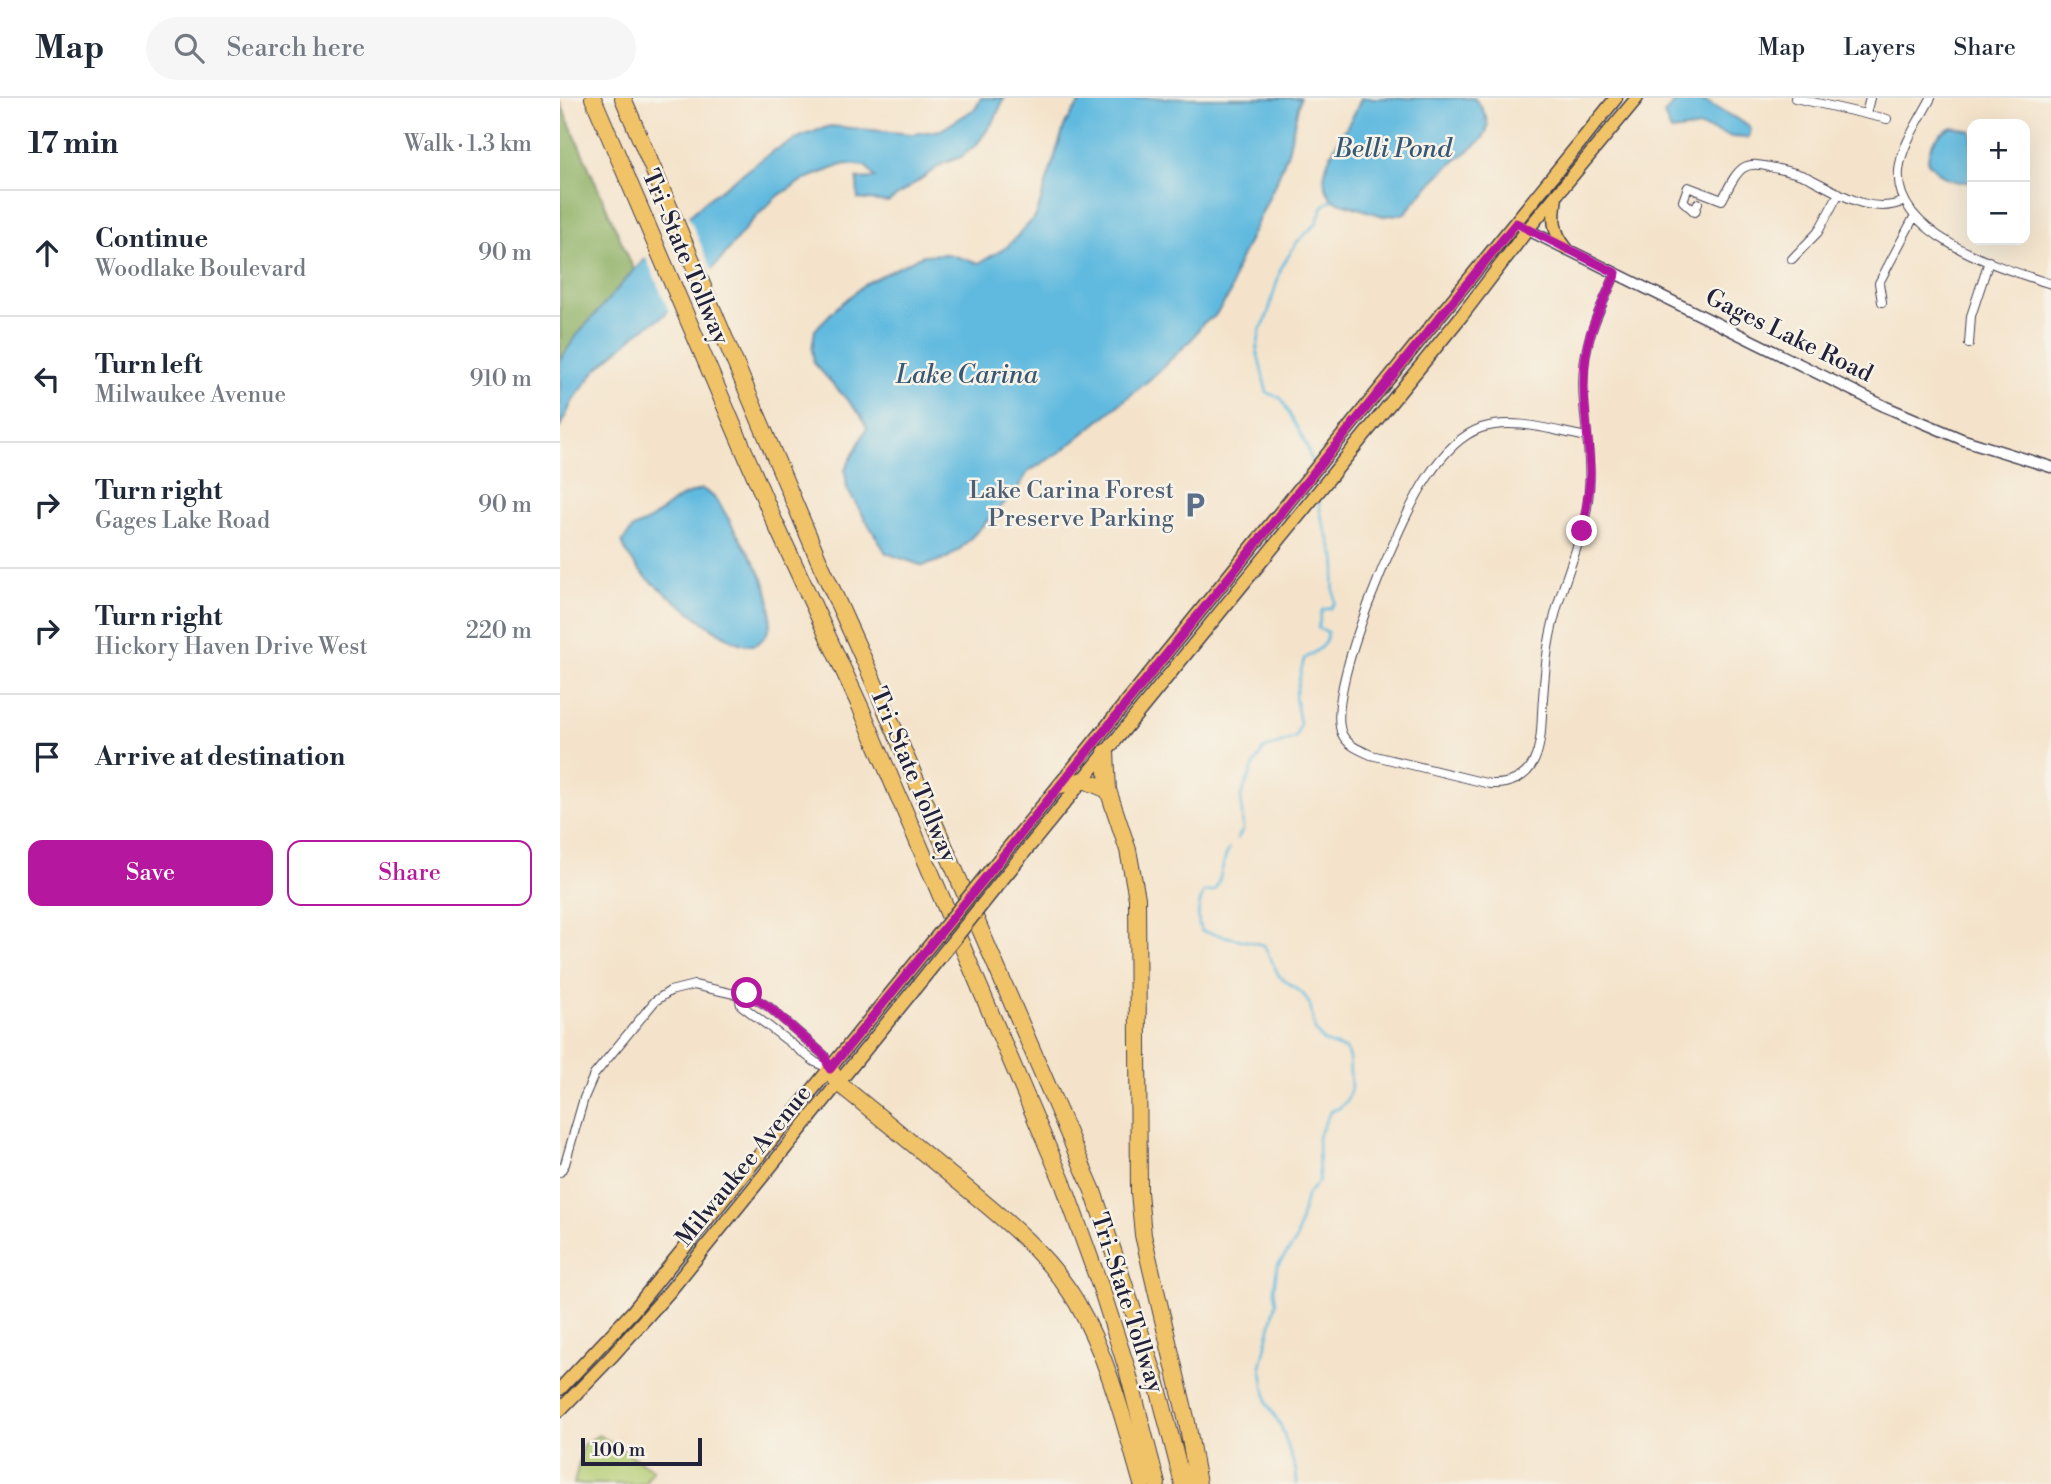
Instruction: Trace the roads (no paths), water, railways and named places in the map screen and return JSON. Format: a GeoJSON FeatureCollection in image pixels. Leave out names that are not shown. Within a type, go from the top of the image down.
{"type":"FeatureCollection","features":[{"type":"Feature","properties":{"kind":"highway","name":"Tri-State Tollway"},"geometry":{"type":"LineString","coordinates":[[593,98],[772,516],[860,706],[1063,1183],[1123,1356],[1157,1484]]}},
{"type":"Feature","properties":{"kind":"highway","name":"Tri-State Tollway"},"geometry":{"type":"LineString","coordinates":[[623,98],[820,563],[1093,1191],[1155,1377],[1183,1484]]}},
{"type":"Feature","properties":{"kind":"highway"},"geometry":{"type":"LineString","coordinates":[[1106,751],[1108,790],[1128,850],[1137,898],[1139,1179],[1143,1235],[1181,1395],[1198,1484]]}},
{"type":"Feature","properties":{"kind":"highway"},"geometry":{"type":"LineString","coordinates":[[1061,785],[1084,780],[1108,790]]}},
{"type":"Feature","properties":{"kind":"highway"},"geometry":{"type":"LineString","coordinates":[[834,1076],[1004,1219],[1056,1273],[1075,1301],[1109,1371],[1142,1484]]}},
{"type":"Feature","properties":{"kind":"main road","name":"Milwaukee Avenue"},"geometry":{"type":"LineString","coordinates":[[561,1406],[646,1318],[834,1076],[921,956],[1616,98]]}},
{"type":"Feature","properties":{"kind":"main road","name":"Milwaukee Avenue"},"geometry":{"type":"LineString","coordinates":[[560,1389],[645,1296],[834,1076],[929,971],[1463,314],[1528,229],[1637,98]]}},
{"type":"Feature","properties":{"kind":"main road"},"geometry":{"type":"LineString","coordinates":[[1557,195],[1553,224],[1559,240],[1566,248]]}},
{"type":"Feature","properties":{"kind":"street"},"geometry":{"type":"LineString","coordinates":[[1795,98],[1887,119]]}},
{"type":"Feature","properties":{"kind":"street"},"geometry":{"type":"LineString","coordinates":[[1866,114],[1870,98]]}},
{"type":"Feature","properties":{"kind":"street"},"geometry":{"type":"LineString","coordinates":[[1931,98],[1904,149],[1899,170],[1899,190],[1914,217],[1938,237],[1989,261],[2051,284]]}},
{"type":"Feature","properties":{"kind":"street"},"geometry":{"type":"LineString","coordinates":[[1698,203],[1695,212],[1683,201],[1688,187],[1722,200],[1743,168],[1754,165],[1793,172],[1874,206],[1890,206],[1904,201]]}},
{"type":"Feature","properties":{"kind":"street"},"geometry":{"type":"LineString","coordinates":[[1792,259],[1818,232],[1839,193]]}},
{"type":"Feature","properties":{"kind":"street"},"geometry":{"type":"LineString","coordinates":[[1882,302],[1879,283],[1914,217]]}},
{"type":"Feature","properties":{"kind":"street","name":"Gages Lake Road"},"geometry":{"type":"LineString","coordinates":[[1516,223],[1896,412],[1964,440],[2051,467]]}},
{"type":"Feature","properties":{"kind":"street"},"geometry":{"type":"LineString","coordinates":[[1969,344],[1971,316],[1989,261]]}},
{"type":"Feature","properties":{"kind":"street"},"geometry":{"type":"LineString","coordinates":[[1587,437],[1503,424],[1481,429],[1460,440],[1442,458],[1417,496],[1360,625],[1340,705],[1339,722],[1341,732],[1355,749],[1500,785],[1522,776],[1534,760],[1539,749],[1546,657],[1554,618],[1582,531],[1588,501],[1590,472],[1587,437],[1584,405],[1586,355],[1597,317],[1616,273]]}},
{"type":"Feature","properties":{"kind":"street"},"geometry":{"type":"LineString","coordinates":[[560,1171],[565,1164],[584,1098],[594,1075],[655,1001],[670,990],[694,985],[739,995],[747,993],[769,1007],[824,1055],[834,1076]]}},
{"type":"Feature","properties":{"kind":"street"},"geometry":{"type":"LineString","coordinates":[[739,995],[741,1005],[834,1076]]}},
{"type":"Feature","properties":{"kind":"water"},"geometry":{"type":"Polygon","coordinates":[[[981,98],[1004,98],[995,119],[977,144],[961,157],[944,163],[888,202],[858,199],[857,179],[875,178],[866,166],[845,164],[803,180],[775,198],[750,223],[718,263],[661,318],[641,330],[596,370],[572,402],[560,428],[560,360],[578,334],[634,270],[704,202],[773,151],[802,136],[830,126],[912,134],[941,130],[976,108],[981,98]]]}},
{"type":"Feature","properties":{"kind":"water","name":"Lake Carina"},"geometry":{"type":"Polygon","coordinates":[[[1083,98],[1300,98],[1288,152],[1236,268],[1230,294],[1214,317],[1203,323],[1191,340],[1149,380],[1062,451],[1028,472],[1015,492],[961,548],[947,558],[923,566],[886,553],[847,489],[845,470],[867,428],[860,414],[814,363],[812,349],[815,330],[866,283],[923,255],[947,254],[979,263],[1007,247],[1036,216],[1065,124],[1083,98]]]}},
{"type":"Feature","properties":{"kind":"water","name":"Belli Pond"},"geometry":{"type":"Polygon","coordinates":[[[1361,98],[1474,98],[1485,114],[1487,129],[1485,136],[1441,173],[1404,214],[1383,216],[1332,200],[1325,185],[1327,164],[1361,98]]]}},
{"type":"Feature","properties":{"kind":"water"},"geometry":{"type":"Polygon","coordinates":[[[1679,98],[1699,98],[1748,125],[1751,130],[1748,138],[1732,137],[1701,127],[1671,131],[1664,114],[1679,98]]]}},
{"type":"Feature","properties":{"kind":"water"},"geometry":{"type":"Polygon","coordinates":[[[1952,127],[1967,130],[1967,181],[1948,179],[1928,162],[1934,141],[1952,127]]]}},
{"type":"Feature","properties":{"kind":"water"},"geometry":{"type":"Polygon","coordinates":[[[701,489],[712,495],[720,506],[757,566],[767,590],[770,626],[765,636],[756,644],[745,645],[728,638],[668,595],[633,563],[622,542],[633,528],[650,520],[679,498],[701,489]]]}},
{"type":"Feature","properties":{"kind":"waterway"},"geometry":{"type":"LineString","coordinates":[[1312,463],[1306,444],[1281,398],[1267,393],[1257,351],[1260,330],[1266,320],[1281,268],[1297,242],[1316,224],[1323,206],[1332,200]]}},
{"type":"Feature","properties":{"kind":"waterway"},"geometry":{"type":"LineString","coordinates":[[1237,839],[1243,830],[1241,796],[1254,765],[1263,750],[1296,737],[1300,723],[1295,697],[1304,659],[1320,648],[1327,637],[1328,632],[1318,628],[1322,610],[1331,608],[1335,602],[1333,582],[1336,568],[1318,498]]}},
{"type":"Feature","properties":{"kind":"waterway"},"geometry":{"type":"LineString","coordinates":[[1229,849],[1217,886],[1214,891],[1204,892],[1202,897],[1198,916],[1201,931],[1264,945],[1279,976],[1303,994],[1310,1005],[1315,1030],[1323,1041],[1346,1050],[1349,1058],[1351,1088],[1347,1100],[1341,1107],[1330,1112],[1318,1137],[1319,1181],[1306,1196],[1296,1241],[1277,1266],[1274,1290],[1276,1303],[1261,1366],[1267,1403],[1281,1426],[1296,1471],[1297,1484]]}},
{"type":"Feature","properties":{"kind":"place","name":"Lake Carina Forest Preserve Parking"},"geometry":{"type":"Point","coordinates":[1195,505]}}]}
